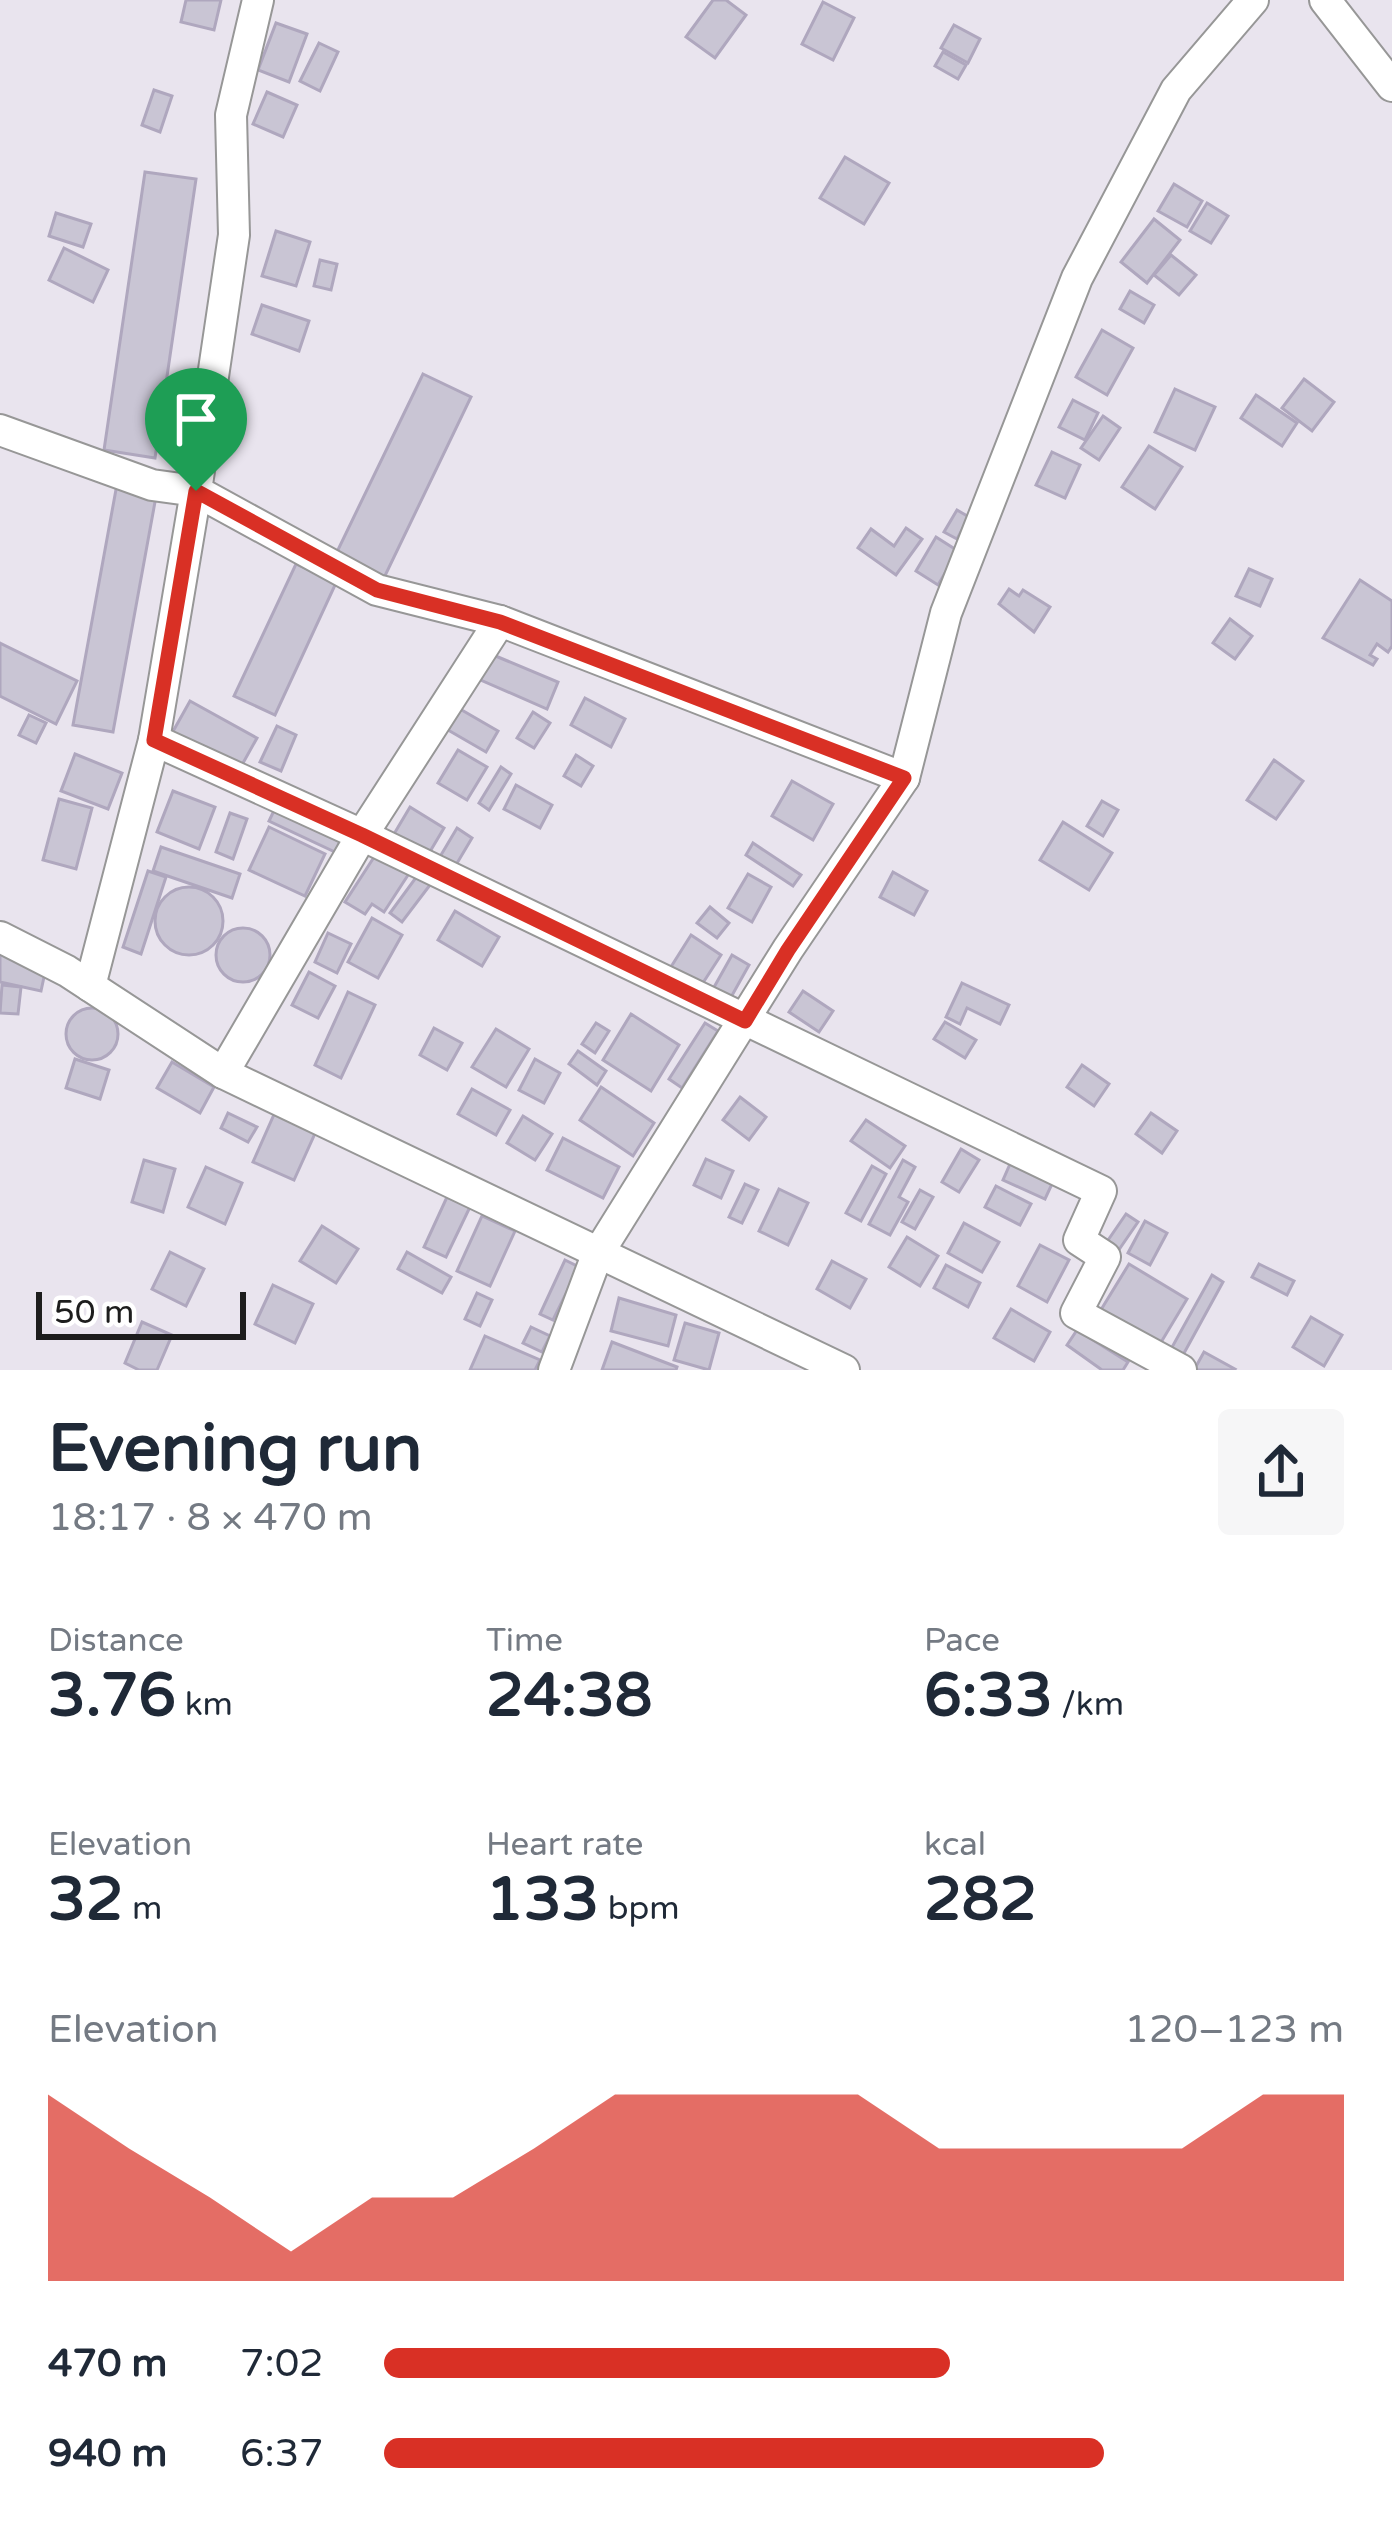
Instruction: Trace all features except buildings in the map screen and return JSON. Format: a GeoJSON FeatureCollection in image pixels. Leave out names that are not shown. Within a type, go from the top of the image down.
{"type":"FeatureCollection","features":[{"type":"Feature","properties":{"kind":"street"},"geometry":{"type":"LineString","coordinates":[[90,986],[154,740],[234,235],[231,115],[258,0]]}},
{"type":"Feature","properties":{"kind":"street"},"geometry":{"type":"LineString","coordinates":[[554,1370],[597,1255],[788,950],[904,778],[946,613],[1077,278],[1176,90],[1253,0]]}},
{"type":"Feature","properties":{"kind":"street"},"geometry":{"type":"LineString","coordinates":[[1325,0],[1392,86]]}},
{"type":"Feature","properties":{"kind":"street"},"geometry":{"type":"LineString","coordinates":[[0,430],[152,485],[196,491],[377,590],[500,622],[904,778]]}},
{"type":"Feature","properties":{"kind":"street"},"geometry":{"type":"LineString","coordinates":[[224,1073],[362,835],[500,622]]}},
{"type":"Feature","properties":{"kind":"street"},"geometry":{"type":"LineString","coordinates":[[154,740],[362,835],[1101,1191],[1078,1240],[1105,1257],[1076,1312],[1181,1370]]}},
{"type":"Feature","properties":{"kind":"street"},"geometry":{"type":"LineString","coordinates":[[0,937],[90,986],[224,1073],[844,1370]]}},
{"type":"Feature","properties":{"kind":"route"},"geometry":{"type":"LineString","coordinates":[[196,491],[377,590],[500,622],[904,778],[745,1021],[154,740],[196,491]]}}]}
